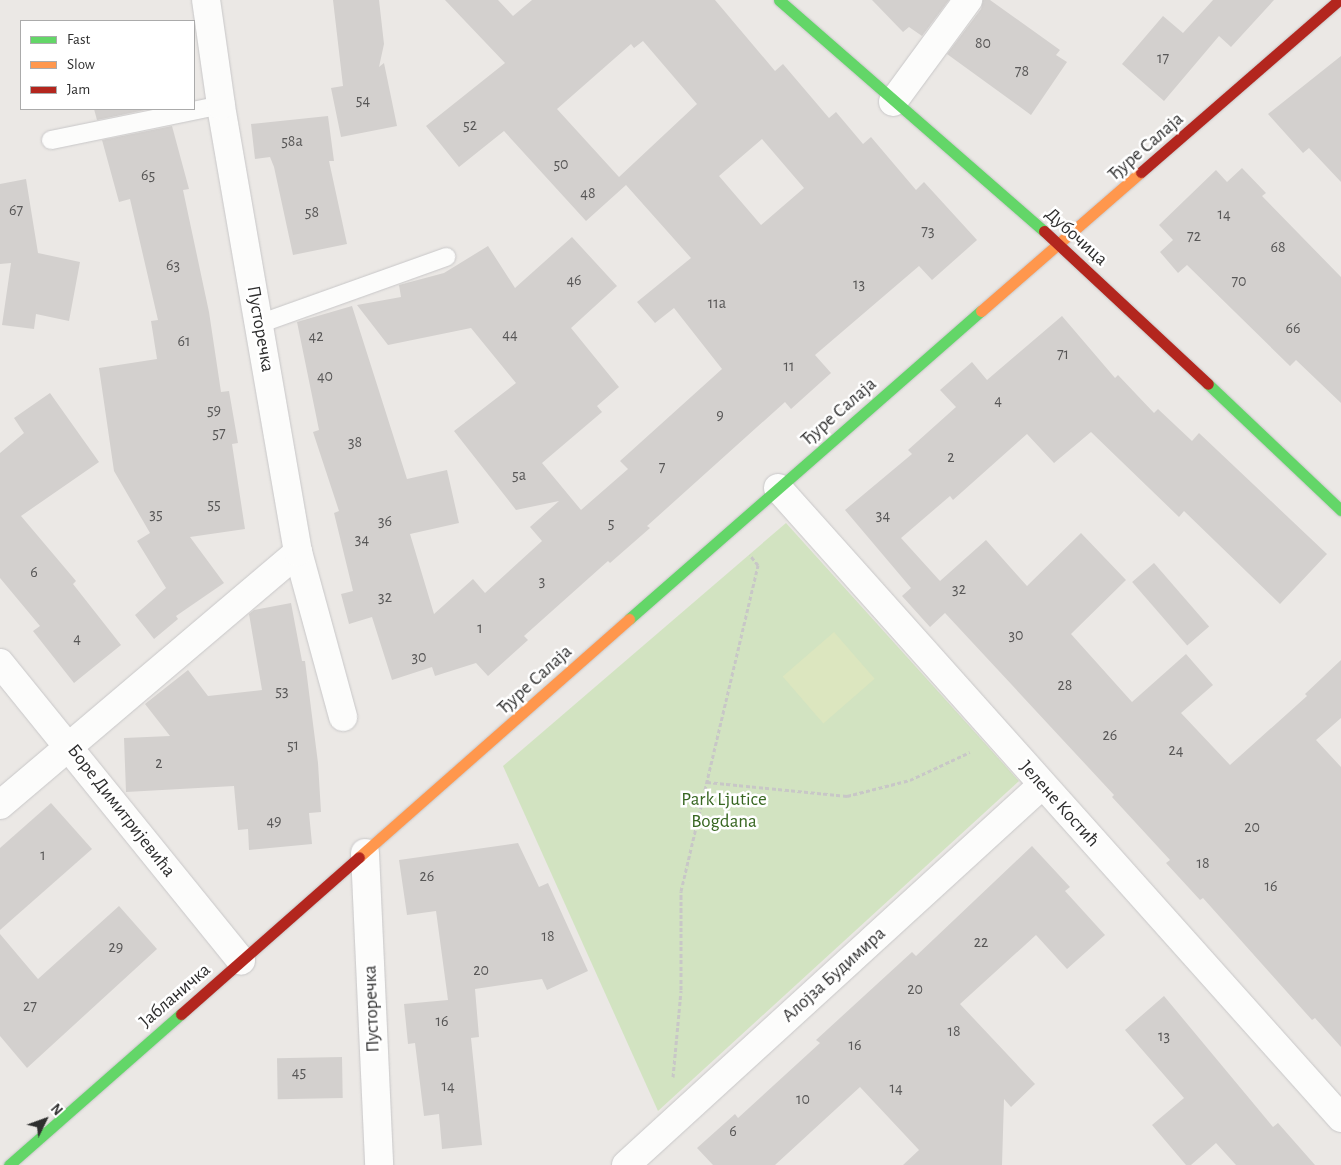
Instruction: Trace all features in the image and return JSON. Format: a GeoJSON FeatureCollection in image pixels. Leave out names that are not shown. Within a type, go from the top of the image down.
{"type":"FeatureCollection","features":[{"type":"Feature","properties":{"kind":"street","name":"Пусторечка"},"geometry":{"type":"LineString","coordinates":[[206,0],[221,105],[298,552],[343,717]]}},
{"type":"Feature","properties":{"kind":"street","name":"Дубочица"},"geometry":{"type":"LineString","coordinates":[[779,0],[893,102],[1060,245],[1341,510]]}},
{"type":"Feature","properties":{"kind":"street"},"geometry":{"type":"LineString","coordinates":[[893,102],[968,0]]}},
{"type":"Feature","properties":{"kind":"street","name":"Ђуре Салаја"},"geometry":{"type":"LineString","coordinates":[[365,853],[778,488],[1060,245],[1339,0]]}},
{"type":"Feature","properties":{"kind":"street","name":"Јелене Костић"},"geometry":{"type":"LineString","coordinates":[[778,488],[1341,1118]]}},
{"type":"Feature","properties":{"kind":"street"},"geometry":{"type":"LineString","coordinates":[[0,805],[298,552]]}},
{"type":"Feature","properties":{"kind":"street","name":"Боре Димитријевића"},"geometry":{"type":"LineString","coordinates":[[0,662],[69,745],[241,962]]}},
{"type":"Feature","properties":{"kind":"street","name":"Алојза Будимира"},"geometry":{"type":"LineString","coordinates":[[626,1165],[1042,785]]}},
{"type":"Feature","properties":{"kind":"street","name":"Пусторечка"},"geometry":{"type":"LineString","coordinates":[[365,853],[379,1165]]}},
{"type":"Feature","properties":{"kind":"street","name":"Јабланичка"},"geometry":{"type":"LineString","coordinates":[[9,1165],[365,853]]}},
{"type":"Feature","properties":{"kind":"lane"},"geometry":{"type":"LineString","coordinates":[[50,140],[221,105]]}},
{"type":"Feature","properties":{"kind":"lane"},"geometry":{"type":"LineString","coordinates":[[259,324],[446,257]]}},
{"type":"Feature","properties":{"kind":"path"},"geometry":{"type":"LineString","coordinates":[[666,1129],[678,1044],[681,891],[758,565]]}},
{"type":"Feature","properties":{"kind":"path"},"geometry":{"type":"LineString","coordinates":[[707,782],[847,796],[910,780],[1000,738]]}},
{"type":"Feature","properties":{"kind":"green space","name":"Park Ljutice Bogdana"},"geometry":{"type":"Polygon","coordinates":[[[786,523],[1019,781],[658,1111],[503,766],[786,523]]]}},
{"type":"Feature","properties":{"kind":"green space"},"geometry":{"type":"Polygon","coordinates":[[[834,632],[875,679],[823,723],[783,677],[834,632]]]}},
{"type":"Feature","properties":{"kind":"building"},"geometry":{"type":"Polygon","coordinates":[[[333,0],[379,0],[384,44],[379,67],[384,63],[397,126],[341,137],[331,88],[343,86],[333,0]]]}},
{"type":"Feature","properties":{"kind":"building"},"geometry":{"type":"Polygon","coordinates":[[[445,0],[498,0],[513,16],[532,0],[715,0],[775,71],[783,64],[829,118],[836,112],[863,144],[871,137],[916,190],[924,182],[977,240],[932,280],[919,266],[815,355],[831,373],[791,409],[785,402],[647,526],[650,528],[610,563],[608,561],[524,636],[528,640],[488,676],[476,663],[435,676],[432,667],[392,680],[372,617],[349,624],[341,594],[353,591],[334,513],[339,511],[313,432],[319,430],[297,322],[352,306],[407,479],[447,470],[459,523],[410,534],[434,614],[473,579],[485,593],[542,541],[530,527],[559,501],[516,510],[454,431],[516,383],[471,328],[388,345],[357,305],[401,297],[399,285],[444,273],[488,246],[515,288],[572,237],[617,286],[571,328],[619,387],[597,406],[602,412],[542,463],[581,510],[628,469],[620,461],[722,369],[674,308],[655,323],[637,302],[691,258],[626,185],[586,221],[504,131],[459,167],[426,126],[505,63],[445,0]],[[643,41],[634,48],[631,44],[557,109],[619,177],[697,104],[643,41]],[[762,139],[719,176],[761,225],[804,188],[762,139]]]}},
{"type":"Feature","properties":{"kind":"building"},"geometry":{"type":"Polygon","coordinates":[[[872,0],[949,0],[922,36],[909,27],[903,32],[872,0]]]}},
{"type":"Feature","properties":{"kind":"building"},"geometry":{"type":"Polygon","coordinates":[[[983,0],[990,0],[1060,50],[1056,55],[1067,62],[1031,115],[947,54],[981,9],[983,0]]]}},
{"type":"Feature","properties":{"kind":"building"},"geometry":{"type":"Polygon","coordinates":[[[1213,0],[1274,0],[1231,47],[1219,36],[1164,101],[1122,64],[1163,16],[1183,33],[1213,0]]]}},
{"type":"Feature","properties":{"kind":"building"},"geometry":{"type":"Polygon","coordinates":[[[1341,56],[1341,182],[1309,148],[1303,153],[1268,114],[1341,56]]]}},
{"type":"Feature","properties":{"kind":"building"},"geometry":{"type":"Polygon","coordinates":[[[94,110],[145,110],[97,120],[94,110]]]}},
{"type":"Feature","properties":{"kind":"building"},"geometry":{"type":"Polygon","coordinates":[[[328,116],[334,161],[329,161],[347,244],[293,255],[274,167],[270,157],[255,159],[251,124],[328,116]]]}},
{"type":"Feature","properties":{"kind":"building"},"geometry":{"type":"Polygon","coordinates":[[[172,126],[189,189],[183,190],[209,312],[221,392],[229,391],[238,443],[232,444],[245,529],[190,537],[224,583],[176,616],[178,619],[154,639],[135,615],[166,588],[137,541],[150,533],[114,471],[99,368],[157,359],[151,321],[158,320],[130,199],[119,202],[102,140],[172,126]]]}},
{"type":"Feature","properties":{"kind":"building"},"geometry":{"type":"Polygon","coordinates":[[[1242,168],[1266,193],[1262,196],[1341,277],[1341,403],[1296,360],[1290,366],[1187,265],[1178,273],[1160,252],[1173,240],[1159,225],[1216,170],[1227,182],[1242,168]]]}},
{"type":"Feature","properties":{"kind":"building"},"geometry":{"type":"Polygon","coordinates":[[[26,179],[38,253],[80,262],[69,321],[36,314],[34,329],[2,325],[11,263],[0,264],[0,184],[26,179]]]}},
{"type":"Feature","properties":{"kind":"building"},"geometry":{"type":"Polygon","coordinates":[[[1062,316],[1115,378],[1118,375],[1154,413],[1158,409],[1192,441],[1199,433],[1327,554],[1280,604],[1184,511],[1179,517],[1091,432],[1054,463],[1027,434],[953,500],[950,496],[901,538],[940,581],[986,540],[1027,586],[1081,533],[1126,580],[1071,634],[1132,702],[1186,654],[1213,685],[1181,713],[1230,765],[1307,696],[1305,694],[1341,660],[1341,718],[1316,740],[1341,767],[1341,1047],[1315,1018],[1312,1020],[1203,898],[1200,900],[1166,863],[1170,860],[1112,797],[1114,795],[945,613],[930,627],[902,596],[911,588],[845,510],[912,454],[908,450],[956,407],[940,390],[972,362],[987,380],[1062,316]]]}},
{"type":"Feature","properties":{"kind":"building"},"geometry":{"type":"Polygon","coordinates":[[[50,393],[99,462],[21,516],[76,581],[73,584],[121,645],[74,683],[33,631],[40,626],[0,578],[0,453],[24,433],[14,418],[50,393]]]}},
{"type":"Feature","properties":{"kind":"building"},"geometry":{"type":"Polygon","coordinates":[[[1154,563],[1209,626],[1187,645],[1132,582],[1154,563]]]}},
{"type":"Feature","properties":{"kind":"building"},"geometry":{"type":"Polygon","coordinates":[[[291,603],[302,661],[305,661],[318,763],[321,812],[309,813],[312,844],[249,850],[248,829],[238,830],[234,786],[126,792],[124,738],[170,736],[145,704],[188,670],[208,696],[262,690],[249,614],[254,610],[291,603]]]}},
{"type":"Feature","properties":{"kind":"building"},"geometry":{"type":"Polygon","coordinates":[[[51,803],[92,849],[0,930],[0,848],[51,803]]]}},
{"type":"Feature","properties":{"kind":"building"},"geometry":{"type":"Polygon","coordinates":[[[518,843],[539,887],[548,883],[588,971],[547,990],[542,979],[475,989],[479,1037],[471,1038],[482,1145],[442,1149],[439,1114],[424,1116],[415,1043],[408,1044],[404,1004],[448,1000],[436,911],[407,915],[399,860],[518,843]]]}},
{"type":"Feature","properties":{"kind":"building"},"geometry":{"type":"Polygon","coordinates":[[[1032,846],[1070,887],[1065,891],[1105,935],[1067,969],[1036,935],[960,1004],[1035,1084],[1011,1107],[1004,1099],[1002,1165],[903,1165],[919,1150],[860,1087],[775,1165],[713,1165],[697,1148],[735,1114],[738,1118],[820,1043],[816,1040],[912,952],[916,956],[1032,846]]]}},
{"type":"Feature","properties":{"kind":"building"},"geometry":{"type":"Polygon","coordinates":[[[119,906],[157,949],[27,1068],[0,1036],[0,934],[38,979],[119,906]]]}},
{"type":"Feature","properties":{"kind":"building"},"geometry":{"type":"Polygon","coordinates":[[[1164,996],[1273,1127],[1278,1123],[1315,1165],[1236,1165],[1216,1143],[1191,1165],[1186,1165],[1152,1125],[1184,1098],[1125,1030],[1164,996]]]}},
{"type":"Feature","properties":{"kind":"building"},"geometry":{"type":"Polygon","coordinates":[[[342,1057],[343,1098],[278,1099],[277,1058],[342,1057]]]}},
{"type":"Feature","properties":{"kind":"traffic: fast"},"geometry":{"type":"LineString","coordinates":[[779,0],[1044,231]]}},
{"type":"Feature","properties":{"kind":"traffic: fast"},"geometry":{"type":"LineString","coordinates":[[629,619],[981,311]]}},
{"type":"Feature","properties":{"kind":"traffic: fast"},"geometry":{"type":"LineString","coordinates":[[1208,384],[1341,510]]}},
{"type":"Feature","properties":{"kind":"traffic: fast"},"geometry":{"type":"LineString","coordinates":[[9,1165],[181,1014]]}},
{"type":"Feature","properties":{"kind":"traffic: slow"},"geometry":{"type":"LineString","coordinates":[[981,311],[1141,172]]}},
{"type":"Feature","properties":{"kind":"traffic: slow"},"geometry":{"type":"LineString","coordinates":[[359,857],[629,619]]}},
{"type":"Feature","properties":{"kind":"traffic: jam"},"geometry":{"type":"LineString","coordinates":[[1141,172],[1339,0]]}},
{"type":"Feature","properties":{"kind":"traffic: jam"},"geometry":{"type":"LineString","coordinates":[[1044,231],[1208,384]]}},
{"type":"Feature","properties":{"kind":"traffic: jam"},"geometry":{"type":"LineString","coordinates":[[181,1014],[359,857]]}}]}
